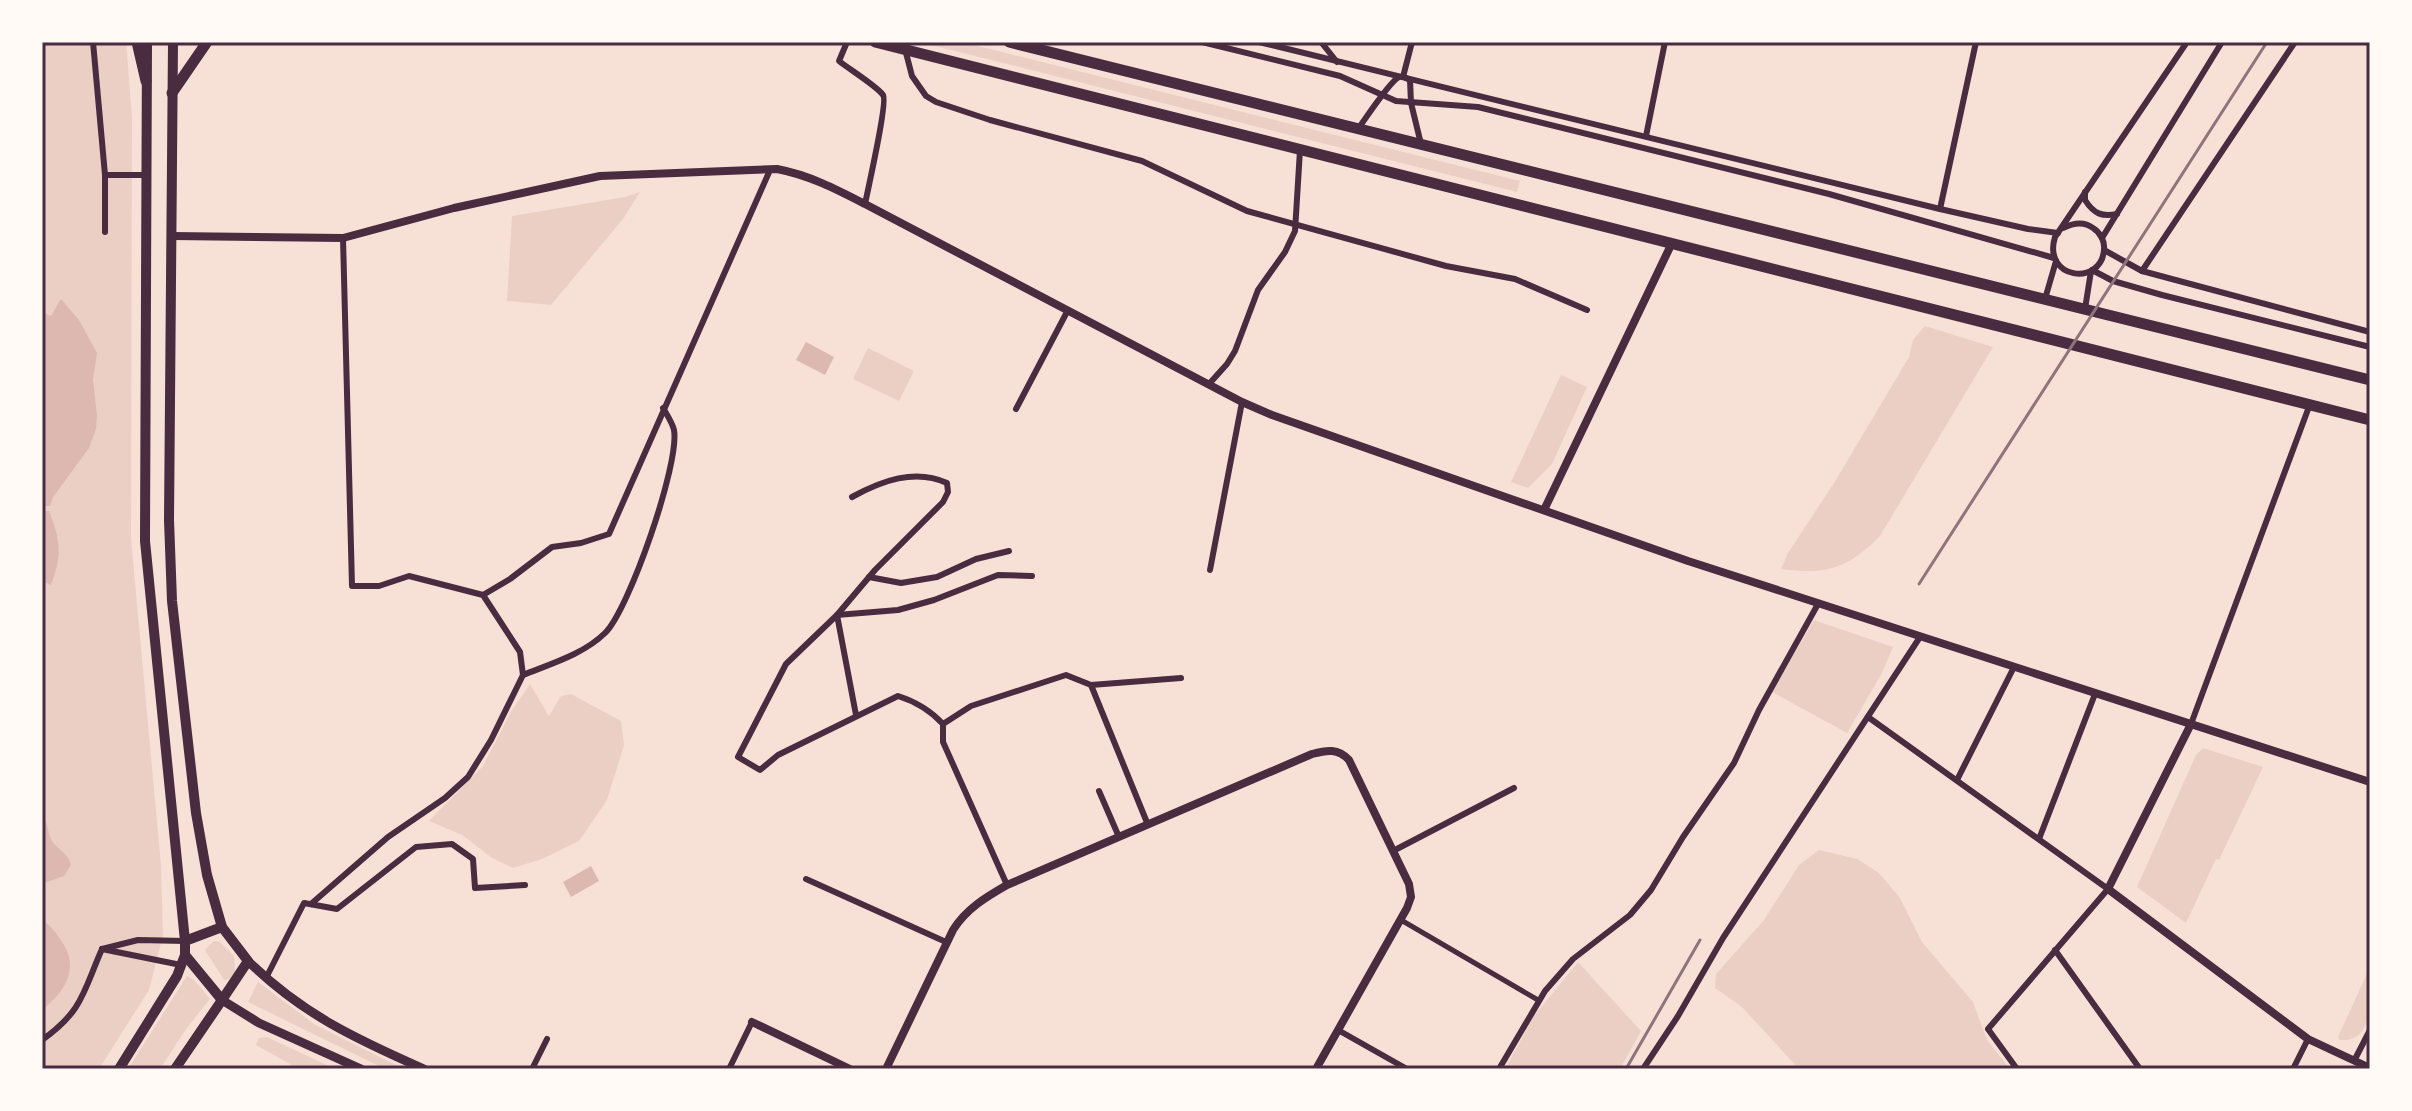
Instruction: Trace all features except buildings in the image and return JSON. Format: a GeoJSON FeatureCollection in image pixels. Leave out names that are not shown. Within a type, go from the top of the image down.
{"type":"FeatureCollection","features":[{"type":"Feature","properties":{"kind":"highway"},"geometry":{"type":"LineString","coordinates":[[137,42],[146,81]]}},
{"type":"Feature","properties":{"kind":"highway"},"geometry":{"type":"LineString","coordinates":[[172,93],[207,42]]}},
{"type":"Feature","properties":{"kind":"highway"},"geometry":{"type":"LineString","coordinates":[[875,42],[2370,420]]}},
{"type":"Feature","properties":{"kind":"highway"},"geometry":{"type":"LineString","coordinates":[[1009,42],[2370,380]]}},
{"type":"Feature","properties":{"kind":"main road"},"geometry":{"type":"LineString","coordinates":[[119,1069],[177,976],[185,941],[145,541],[147,42]]}},
{"type":"Feature","properties":{"kind":"main road"},"geometry":{"type":"LineString","coordinates":[[173,42],[169,520],[172,601],[196,813],[207,875],[222,927],[248,961],[288,998],[314,1015],[424,1069]]}},
{"type":"Feature","properties":{"kind":"main road"},"geometry":{"type":"LineString","coordinates":[[185,941],[222,927]]}},
{"type":"Feature","properties":{"kind":"main road"},"geometry":{"type":"LineString","coordinates":[[183,960],[222,1000],[259,1023],[361,1069]]}},
{"type":"Feature","properties":{"kind":"main road"},"geometry":{"type":"LineString","coordinates":[[175,1069],[248,961]]}},
{"type":"Feature","properties":{"kind":"street"},"geometry":{"type":"LineString","coordinates":[[93,42],[105,175],[105,232]]}},
{"type":"Feature","properties":{"kind":"street"},"geometry":{"type":"LineString","coordinates":[[847,42],[839,61],[874,86],[884,95],[886,103],[865,204]]}},
{"type":"Feature","properties":{"kind":"street"},"geometry":{"type":"LineString","coordinates":[[1202,42],[1340,76],[1383,97],[1411,103],[1478,107],[1829,194],[2055,259]]}},
{"type":"Feature","properties":{"kind":"street"},"geometry":{"type":"LineString","coordinates":[[1259,42],[2028,229],[2061,230],[2078,223],[2085,224],[2102,238],[2104,250],[2099,264],[2091,270],[2073,274],[2060,267],[2055,259],[2053,247],[2061,230],[2187,42]]}},
{"type":"Feature","properties":{"kind":"street"},"geometry":{"type":"LineString","coordinates":[[1321,42],[1337,62]]}},
{"type":"Feature","properties":{"kind":"street"},"geometry":{"type":"LineString","coordinates":[[1403,77],[1412,42]]}},
{"type":"Feature","properties":{"kind":"street"},"geometry":{"type":"LineString","coordinates":[[1646,136],[1665,42]]}},
{"type":"Feature","properties":{"kind":"street"},"geometry":{"type":"LineString","coordinates":[[1940,209],[1975,42]]}},
{"type":"Feature","properties":{"kind":"street"},"geometry":{"type":"LineString","coordinates":[[2102,238],[2222,42]]}},
{"type":"Feature","properties":{"kind":"street"},"geometry":{"type":"LineString","coordinates":[[2142,271],[2295,42]]}},
{"type":"Feature","properties":{"kind":"street"},"geometry":{"type":"LineString","coordinates":[[905,49],[912,76],[926,96],[936,102],[990,120],[1142,161],[1247,211],[1446,266],[1515,279],[1587,310]]}},
{"type":"Feature","properties":{"kind":"street"},"geometry":{"type":"LineString","coordinates":[[1358,129],[1383,97],[1391,81],[1403,77],[1410,80],[1411,103],[1422,145]]}},
{"type":"Feature","properties":{"kind":"street"},"geometry":{"type":"LineString","coordinates":[[1209,384],[1235,351],[1258,290],[1285,252],[1295,224],[1300,150]]}},
{"type":"Feature","properties":{"kind":"street"},"geometry":{"type":"LineString","coordinates":[[483,595],[552,547],[581,543],[609,534],[770,170]]}},
{"type":"Feature","properties":{"kind":"street"},"geometry":{"type":"LineString","coordinates":[[172,236],[343,238],[454,208],[600,176],[770,170],[794,172],[811,177],[865,204],[1272,415],[1818,604],[2370,782]]}},
{"type":"Feature","properties":{"kind":"street"},"geometry":{"type":"LineString","coordinates":[[105,175],[146,175]]}},
{"type":"Feature","properties":{"kind":"street"},"geometry":{"type":"LineString","coordinates":[[2085,192],[2085,200],[2099,214],[2117,214]]}},
{"type":"Feature","properties":{"kind":"street"},"geometry":{"type":"LineString","coordinates":[[311,904],[388,837],[445,798],[468,777],[491,740],[523,675],[520,652],[483,595],[409,576],[379,586],[352,586],[343,238]]}},
{"type":"Feature","properties":{"kind":"street"},"geometry":{"type":"LineString","coordinates":[[1544,510],[1671,245]]}},
{"type":"Feature","properties":{"kind":"street"},"geometry":{"type":"LineString","coordinates":[[2104,250],[2142,271],[2370,332]]}},
{"type":"Feature","properties":{"kind":"street"},"geometry":{"type":"LineString","coordinates":[[2045,299],[2055,259]]}},
{"type":"Feature","properties":{"kind":"street"},"geometry":{"type":"LineString","coordinates":[[2085,309],[2091,270]]}},
{"type":"Feature","properties":{"kind":"street"},"geometry":{"type":"LineString","coordinates":[[2091,270],[2113,281],[2162,295],[2370,347]]}},
{"type":"Feature","properties":{"kind":"street"},"geometry":{"type":"LineString","coordinates":[[1016,409],[1068,310]]}},
{"type":"Feature","properties":{"kind":"street"},"geometry":{"type":"LineString","coordinates":[[1210,570],[1242,402]]}},
{"type":"Feature","properties":{"kind":"street"},"geometry":{"type":"LineString","coordinates":[[2017,1069],[1988,1029],[2108,889],[2191,724],[2310,404]]}},
{"type":"Feature","properties":{"kind":"street"},"geometry":{"type":"LineString","coordinates":[[523,675],[586,648],[610,627],[631,585],[669,479],[675,431],[663,408]]}},
{"type":"Feature","properties":{"kind":"street"},"geometry":{"type":"LineString","coordinates":[[852,497],[870,487],[921,475],[947,483],[948,492],[943,502],[869,577],[837,615],[786,664],[738,757],[760,770],[778,755],[898,696],[916,702],[943,724],[943,742],[1007,885]]}},
{"type":"Feature","properties":{"kind":"street"},"geometry":{"type":"LineString","coordinates":[[869,577],[901,583],[937,577],[976,559],[1009,551]]}},
{"type":"Feature","properties":{"kind":"street"},"geometry":{"type":"LineString","coordinates":[[837,615],[898,610],[934,600],[998,575],[1032,576]]}},
{"type":"Feature","properties":{"kind":"street"},"geometry":{"type":"LineString","coordinates":[[1499,1069],[1538,1000],[1573,959],[1630,915],[1651,890],[1734,763],[1759,710],[1818,604]]}},
{"type":"Feature","properties":{"kind":"street"},"geometry":{"type":"LineString","coordinates":[[837,615],[856,715]]}},
{"type":"Feature","properties":{"kind":"street"},"geometry":{"type":"LineString","coordinates":[[1643,1069],[1723,938],[1920,637]]}},
{"type":"Feature","properties":{"kind":"street"},"geometry":{"type":"LineString","coordinates":[[1957,780],[2014,667]]}},
{"type":"Feature","properties":{"kind":"street"},"geometry":{"type":"LineString","coordinates":[[943,724],[971,706],[1066,675],[1091,685],[1181,678]]}},
{"type":"Feature","properties":{"kind":"street"},"geometry":{"type":"LineString","coordinates":[[1091,685],[1148,825]]}},
{"type":"Feature","properties":{"kind":"street"},"geometry":{"type":"LineString","coordinates":[[2039,839],[2095,694]]}},
{"type":"Feature","properties":{"kind":"street"},"geometry":{"type":"LineString","coordinates":[[1868,717],[2108,889],[2308,1039],[2370,1068]]}},
{"type":"Feature","properties":{"kind":"street"},"geometry":{"type":"LineString","coordinates":[[886,1069],[946,942],[969,910],[1007,885],[1312,754],[1330,750],[1349,760],[1411,893],[1401,920],[1316,1069]]}},
{"type":"Feature","properties":{"kind":"street"},"geometry":{"type":"LineString","coordinates":[[1393,851],[1514,788]]}},
{"type":"Feature","properties":{"kind":"street"},"geometry":{"type":"LineString","coordinates":[[1099,791],[1119,837]]}},
{"type":"Feature","properties":{"kind":"street"},"geometry":{"type":"LineString","coordinates":[[266,978],[304,903],[337,909],[416,847],[452,844],[473,859],[475,888],[525,885]]}},
{"type":"Feature","properties":{"kind":"street"},"geometry":{"type":"LineString","coordinates":[[806,879],[946,942]]}},
{"type":"Feature","properties":{"kind":"street"},"geometry":{"type":"LineString","coordinates":[[1401,920],[1538,1000]]}},
{"type":"Feature","properties":{"kind":"street"},"geometry":{"type":"LineString","coordinates":[[102,949],[138,940],[185,941]]}},
{"type":"Feature","properties":{"kind":"street"},"geometry":{"type":"LineString","coordinates":[[102,949],[183,960]]}},
{"type":"Feature","properties":{"kind":"street"},"geometry":{"type":"LineString","coordinates":[[42,1040],[74,1013],[88,988],[102,949]]}},
{"type":"Feature","properties":{"kind":"street"},"geometry":{"type":"LineString","coordinates":[[2055,950],[2140,1069]]}},
{"type":"Feature","properties":{"kind":"street"},"geometry":{"type":"LineString","coordinates":[[729,1069],[752,1022],[850,1069]]}},
{"type":"Feature","properties":{"kind":"street"},"geometry":{"type":"LineString","coordinates":[[1338,1030],[1407,1069]]}},
{"type":"Feature","properties":{"kind":"street"},"geometry":{"type":"LineString","coordinates":[[2354,1061],[2370,1030]]}},
{"type":"Feature","properties":{"kind":"street"},"geometry":{"type":"LineString","coordinates":[[532,1069],[547,1039]]}},
{"type":"Feature","properties":{"kind":"street"},"geometry":{"type":"LineString","coordinates":[[2293,1069],[2308,1039]]}},
{"type":"Feature","properties":{"kind":"shaded area"},"geometry":{"type":"Polygon","coordinates":[[[42,42],[126,42],[132,116],[131,539],[161,865],[163,935],[149,990],[99,1069],[42,1069],[42,42]]]}},
{"type":"Feature","properties":{"kind":"shaded area"},"geometry":{"type":"Polygon","coordinates":[[[919,42],[962,42],[1520,181],[1517,192],[919,42]]]}},
{"type":"Feature","properties":{"kind":"shaded area"},"geometry":{"type":"Polygon","coordinates":[[[640,192],[623,219],[551,305],[507,301],[512,216],[640,192]]]}},
{"type":"Feature","properties":{"kind":"shaded area"},"geometry":{"type":"Polygon","coordinates":[[[61,299],[79,320],[97,353],[93,380],[96,429],[89,448],[53,497],[50,506],[42,506],[42,312],[51,316],[61,299]]]}},
{"type":"Feature","properties":{"kind":"shaded area"},"geometry":{"type":"Polygon","coordinates":[[[1925,326],[1993,347],[1880,536],[1857,556],[1835,567],[1811,571],[1781,569],[1909,357],[1913,340],[1925,326]]]}},
{"type":"Feature","properties":{"kind":"shaded area"},"geometry":{"type":"Polygon","coordinates":[[[806,342],[834,357],[825,375],[796,360],[806,342]]]}},
{"type":"Feature","properties":{"kind":"shaded area"},"geometry":{"type":"Polygon","coordinates":[[[868,348],[914,371],[899,401],[853,379],[868,348]]]}},
{"type":"Feature","properties":{"kind":"shaded area"},"geometry":{"type":"Polygon","coordinates":[[[1561,375],[1587,387],[1552,464],[1528,488],[1511,482],[1561,375]]]}},
{"type":"Feature","properties":{"kind":"shaded area"},"geometry":{"type":"Polygon","coordinates":[[[42,511],[49,511],[58,540],[57,565],[51,585],[42,581],[42,511]]]}},
{"type":"Feature","properties":{"kind":"shaded area"},"geometry":{"type":"Polygon","coordinates":[[[1814,620],[1893,647],[1881,675],[1847,733],[1772,692],[1814,620]]]}},
{"type":"Feature","properties":{"kind":"shaded area"},"geometry":{"type":"Polygon","coordinates":[[[530,684],[549,716],[561,696],[571,694],[621,721],[624,745],[607,800],[579,841],[542,859],[513,868],[492,858],[462,835],[429,821],[483,766],[512,710],[530,684]]]}},
{"type":"Feature","properties":{"kind":"shaded area"},"geometry":{"type":"Polygon","coordinates":[[[2203,748],[2263,767],[2186,923],[2137,887],[2196,755],[2203,748]]]}},
{"type":"Feature","properties":{"kind":"shaded area"},"geometry":{"type":"Polygon","coordinates":[[[42,814],[51,839],[68,857],[71,865],[64,876],[42,884],[42,814]]]}},
{"type":"Feature","properties":{"kind":"shaded area"},"geometry":{"type":"Polygon","coordinates":[[[1819,850],[1857,859],[1879,873],[1900,898],[1922,942],[1973,1002],[1987,1040],[2010,1069],[1799,1069],[1742,1007],[1715,988],[1716,974],[1764,920],[1799,865],[1819,850]]]}},
{"type":"Feature","properties":{"kind":"shaded area"},"geometry":{"type":"Polygon","coordinates":[[[591,866],[599,881],[571,897],[563,882],[591,866]]]}},
{"type":"Feature","properties":{"kind":"shaded area"},"geometry":{"type":"Polygon","coordinates":[[[42,920],[66,949],[70,969],[64,987],[42,1010],[42,920]]]}},
{"type":"Feature","properties":{"kind":"shaded area"},"geometry":{"type":"Polygon","coordinates":[[[214,941],[220,942],[234,956],[235,972],[229,979],[224,980],[205,950],[214,941]]]}},
{"type":"Feature","properties":{"kind":"shaded area"},"geometry":{"type":"Polygon","coordinates":[[[1578,962],[1641,1031],[1620,1069],[1505,1069],[1534,1016],[1578,962]]]}},
{"type":"Feature","properties":{"kind":"shaded area"},"geometry":{"type":"Polygon","coordinates":[[[2370,967],[2366,1024],[2352,1039],[2340,1040],[2338,1037],[2370,967]]]}},
{"type":"Feature","properties":{"kind":"shaded area"},"geometry":{"type":"Polygon","coordinates":[[[187,976],[210,999],[160,1069],[128,1069],[187,976]]]}},
{"type":"Feature","properties":{"kind":"shaded area"},"geometry":{"type":"Polygon","coordinates":[[[258,982],[314,1024],[404,1069],[385,1069],[248,1002],[258,982]]]}},
{"type":"Feature","properties":{"kind":"shaded area"},"geometry":{"type":"Polygon","coordinates":[[[267,1037],[335,1069],[299,1069],[256,1045],[259,1038],[267,1037]]]}},
{"type":"Feature","properties":{"kind":"railway"},"geometry":{"type":"LineString","coordinates":[[1919,584],[2267,42]]}},
{"type":"Feature","properties":{"kind":"railway"},"geometry":{"type":"LineString","coordinates":[[1626,1069],[1700,940]]}}]}
